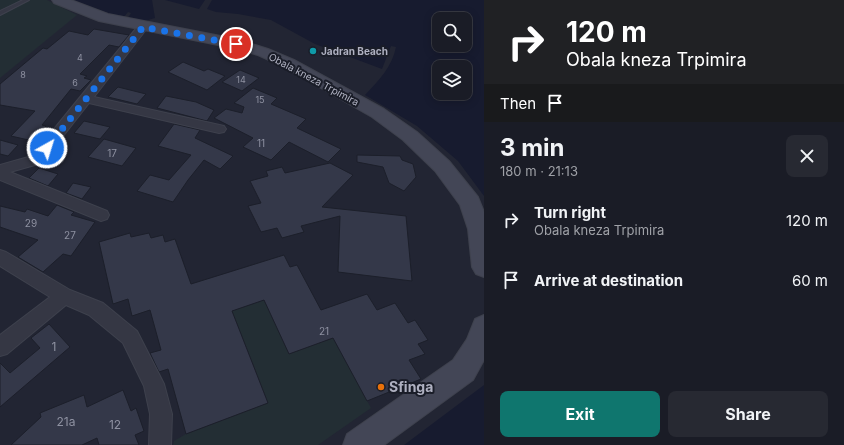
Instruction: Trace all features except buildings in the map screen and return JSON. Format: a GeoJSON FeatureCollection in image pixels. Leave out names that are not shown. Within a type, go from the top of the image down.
{"type":"FeatureCollection","features":[{"type":"Feature","properties":{"kind":"street","name":"Obala kneza Trpimira"},"geometry":{"type":"LineString","coordinates":[[59,0],[104,18],[143,27],[236,44],[263,52],[288,64],[385,118],[410,136],[442,166],[470,203],[479,229],[484,267]]}},
{"type":"Feature","properties":{"kind":"street"},"geometry":{"type":"LineString","coordinates":[[0,170],[37,160],[143,27]]}},
{"type":"Feature","properties":{"kind":"street"},"geometry":{"type":"LineString","coordinates":[[86,99],[219,129]]}},
{"type":"Feature","properties":{"kind":"street"},"geometry":{"type":"LineString","coordinates":[[0,174],[100,215]]}},
{"type":"Feature","properties":{"kind":"street"},"geometry":{"type":"LineString","coordinates":[[0,257],[64,296],[96,309],[130,338],[154,384],[161,414],[160,445]]}},
{"type":"Feature","properties":{"kind":"street"},"geometry":{"type":"LineString","coordinates":[[0,347],[64,296]]}},
{"type":"Feature","properties":{"kind":"street"},"geometry":{"type":"LineString","coordinates":[[358,445],[463,370],[478,345],[484,327]]}},
{"type":"Feature","properties":{"kind":"lane"},"geometry":{"type":"LineString","coordinates":[[0,13],[27,0]]}},
{"type":"Feature","properties":{"kind":"shaded area"},"geometry":{"type":"Polygon","coordinates":[[[0,0],[47,0],[77,15],[0,78],[0,0]]]}},
{"type":"Feature","properties":{"kind":"shaded area"},"geometry":{"type":"Polygon","coordinates":[[[264,300],[289,354],[333,338],[371,408],[318,445],[173,445],[174,441],[186,434],[268,403],[232,311],[264,300]]]}},
{"type":"Feature","properties":{"kind":"water"},"geometry":{"type":"Polygon","coordinates":[[[70,0],[152,0],[155,18],[145,21],[128,18],[131,13],[128,12],[124,17],[101,13],[70,0]]]}},
{"type":"Feature","properties":{"kind":"water"},"geometry":{"type":"Polygon","coordinates":[[[165,0],[205,0],[199,9],[165,0]]]}},
{"type":"Feature","properties":{"kind":"water"},"geometry":{"type":"Polygon","coordinates":[[[212,0],[484,0],[484,196],[458,161],[417,126],[365,95],[388,67],[396,47],[391,46],[382,69],[315,44],[271,20],[216,12],[207,9],[212,0]]]}},
{"type":"Feature","properties":{"kind":"water"},"geometry":{"type":"Polygon","coordinates":[[[484,385],[484,445],[404,445],[484,385]]]}},
{"type":"Feature","properties":{"kind":"place","name":"Jadran Beach"},"geometry":{"type":"Point","coordinates":[313,51]}},
{"type":"Feature","properties":{"kind":"place","name":"Sfinga"},"geometry":{"type":"Point","coordinates":[381,387]}},
{"type":"Feature","properties":{"kind":"route"},"geometry":{"type":"LineString","coordinates":[[47,148],[143,27],[236,44]]}}]}
